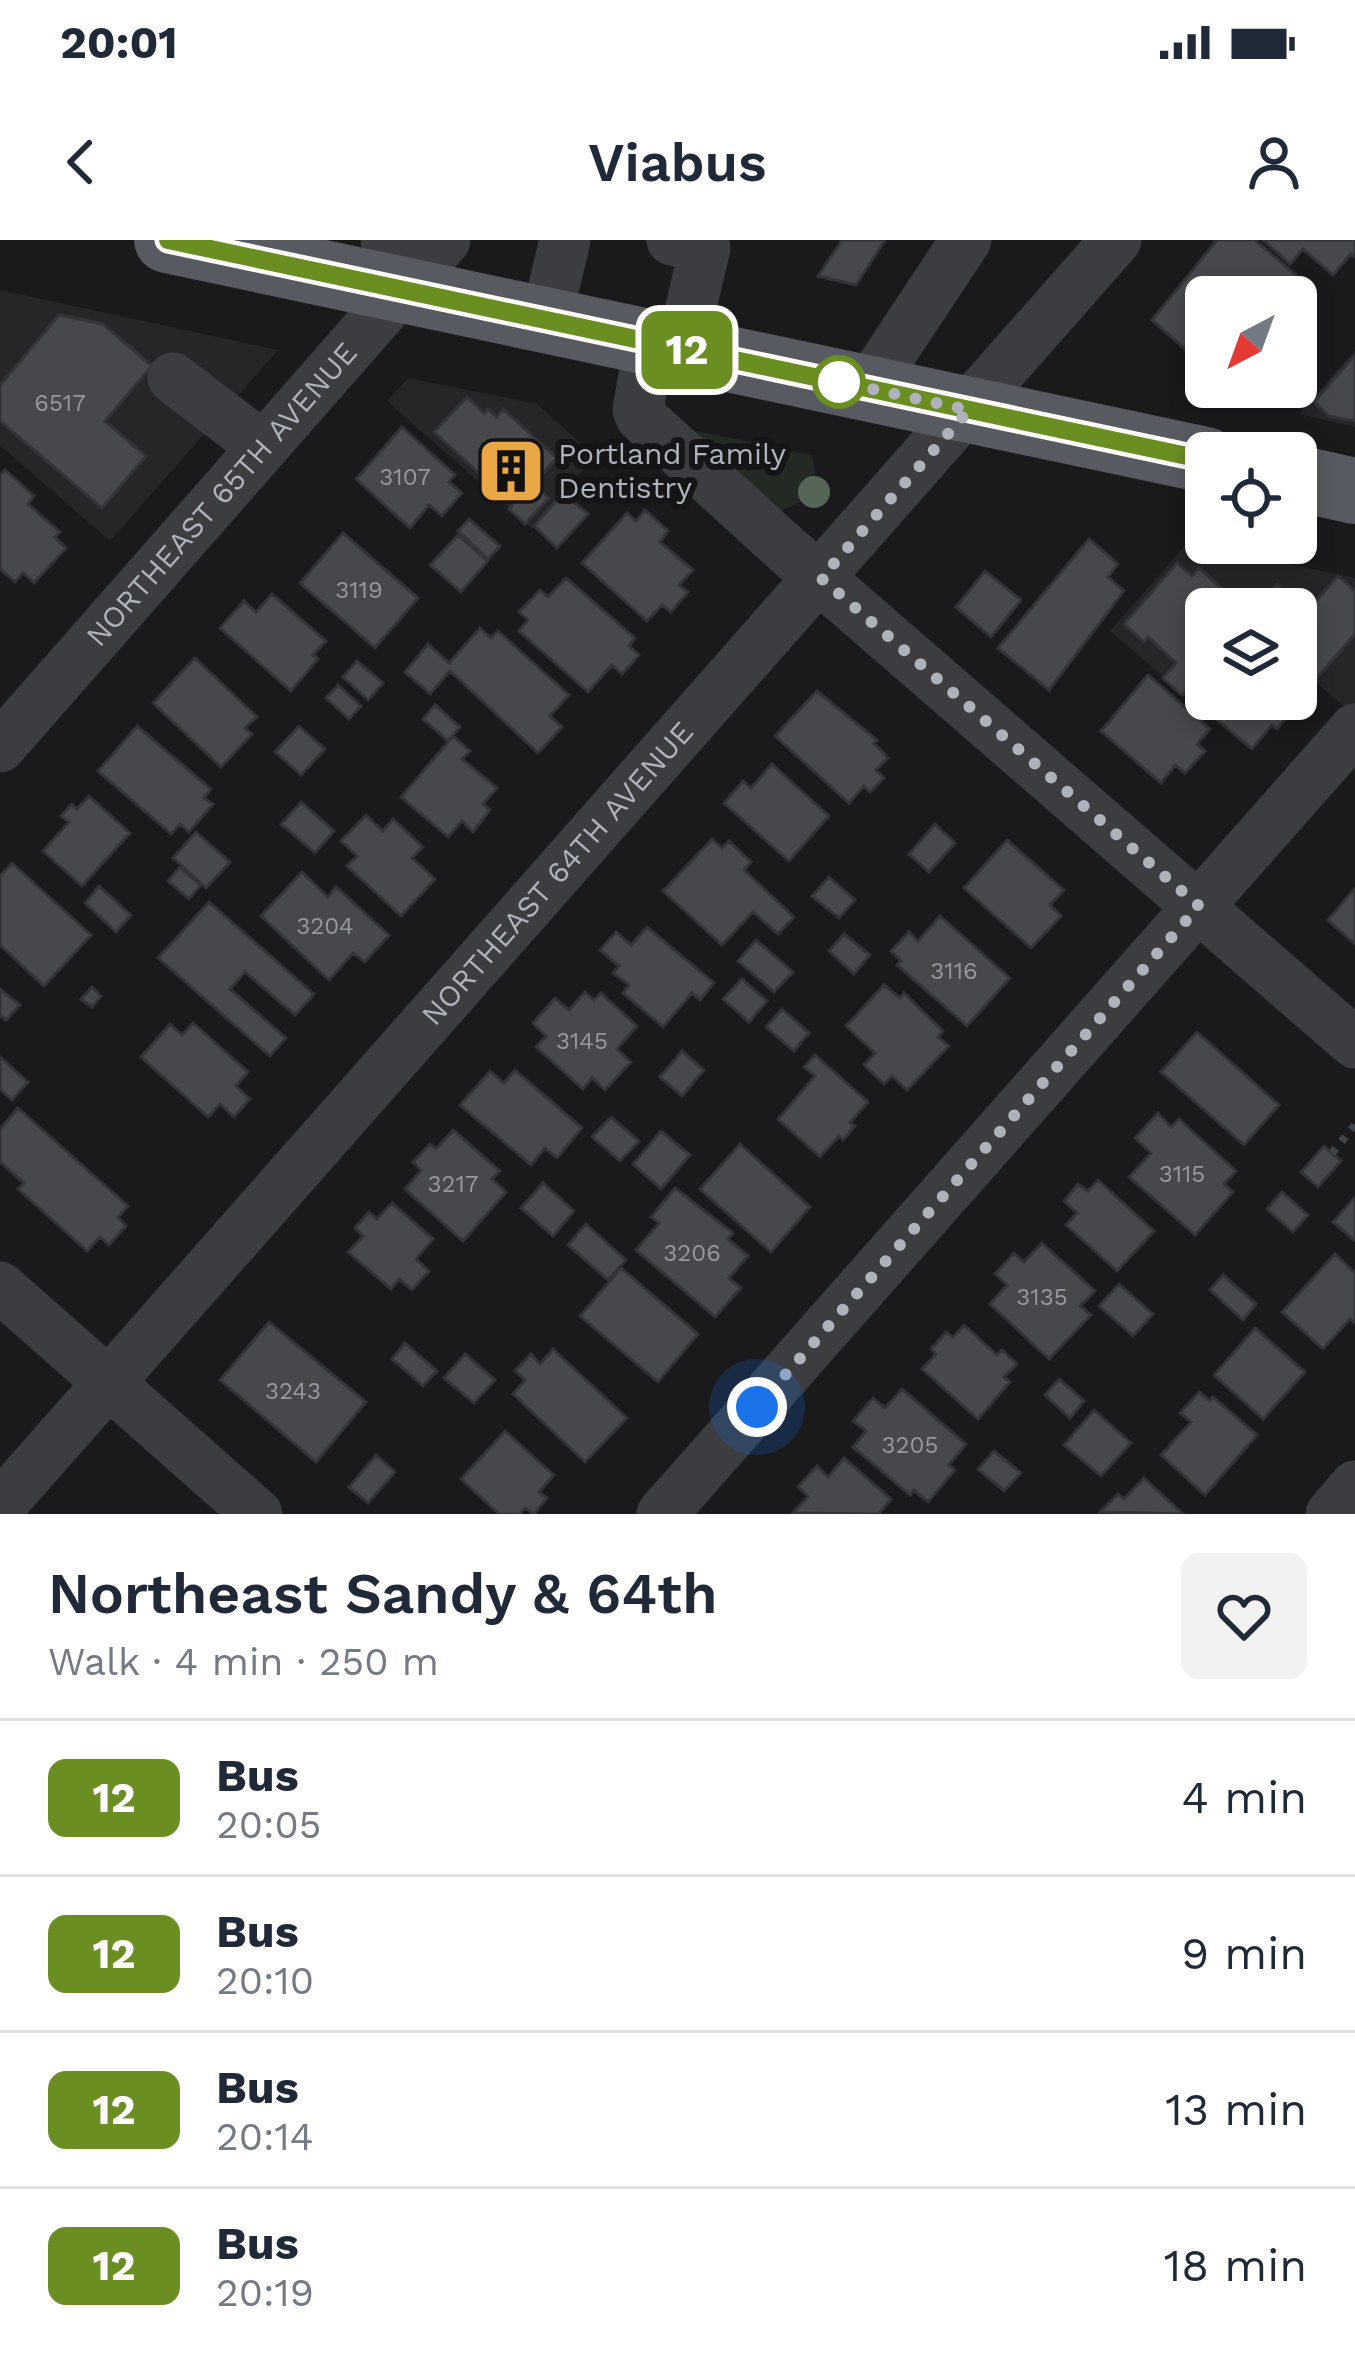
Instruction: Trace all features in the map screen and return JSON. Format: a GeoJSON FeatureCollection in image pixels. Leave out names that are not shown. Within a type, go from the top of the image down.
{"type":"FeatureCollection","features":[{"type":"Feature","properties":{"kind":"main road"},"geometry":{"type":"LineString","coordinates":[[167,240],[394,265],[547,320],[1185,456]]}},
{"type":"Feature","properties":{"kind":"main road"},"geometry":{"type":"LineString","coordinates":[[1317,483],[1355,491]]}},
{"type":"Feature","properties":{"kind":"street","name":"NORTHEAST 65TH AVENUE"},"geometry":{"type":"LineString","coordinates":[[0,747],[263,447],[394,265],[445,240]]}},
{"type":"Feature","properties":{"kind":"street"},"geometry":{"type":"LineString","coordinates":[[547,320],[565,240]]}},
{"type":"Feature","properties":{"kind":"street"},"geometry":{"type":"LineString","coordinates":[[672,240],[705,248],[638,410],[641,417],[1355,1043]]}},
{"type":"Feature","properties":{"kind":"street"},"geometry":{"type":"LineString","coordinates":[[868,388],[966,240]]}},
{"type":"Feature","properties":{"kind":"street","name":"NORTHEAST 64TH AVENUE"},"geometry":{"type":"LineString","coordinates":[[0,1506],[969,410],[1096,246]]}},
{"type":"Feature","properties":{"kind":"street"},"geometry":{"type":"LineString","coordinates":[[173,378],[263,447]]}},
{"type":"Feature","properties":{"kind":"street"},"geometry":{"type":"LineString","coordinates":[[662,1514],[1355,728]]}},
{"type":"Feature","properties":{"kind":"street"},"geometry":{"type":"LineString","coordinates":[[0,1287],[257,1514]]}},
{"type":"Feature","properties":{"kind":"street"},"geometry":{"type":"LineString","coordinates":[[1330,1514],[1355,1486]]}},
{"type":"Feature","properties":{"kind":"path"},"geometry":{"type":"LineString","coordinates":[[1332,1153],[1355,1125]]}},
{"type":"Feature","properties":{"kind":"shaded area"},"geometry":{"type":"Polygon","coordinates":[[[0,290],[278,350],[110,541],[0,445],[0,290]]]}},
{"type":"Feature","properties":{"kind":"shaded area"},"geometry":{"type":"Polygon","coordinates":[[[1355,350],[1355,427],[1299,414],[1304,408],[1317,408],[1317,393],[1355,350]]]}},
{"type":"Feature","properties":{"kind":"shaded area"},"geometry":{"type":"Polygon","coordinates":[[[408,378],[537,404],[595,456],[532,529],[387,401],[408,378]]]}},
{"type":"Feature","properties":{"kind":"shaded area"},"geometry":{"type":"Polygon","coordinates":[[[682,428],[812,455],[815,476],[800,484],[802,501],[776,513],[682,428]]]}},
{"type":"Feature","properties":{"kind":"shaded area"},"geometry":{"type":"Polygon","coordinates":[[[1185,545],[1185,564],[1290,564],[1355,578],[1355,716],[1317,683],[1317,588],[1185,588],[1185,695],[1110,631],[1185,545]]]}},
{"type":"Feature","properties":{"kind":"building"},"geometry":{"type":"Polygon","coordinates":[[[842,240],[885,240],[856,285],[818,276],[842,240]]]}},
{"type":"Feature","properties":{"kind":"building"},"geometry":{"type":"Polygon","coordinates":[[[1217,240],[1255,240],[1296,275],[1295,276],[1188,276],[1217,240]]]}},
{"type":"Feature","properties":{"kind":"building"},"geometry":{"type":"Polygon","coordinates":[[[1263,240],[1355,240],[1355,257],[1351,254],[1333,275],[1303,249],[1290,264],[1263,240]]]}},
{"type":"Feature","properties":{"kind":"building"},"geometry":{"type":"Polygon","coordinates":[[[1185,279],[1185,349],[1152,320],[1185,279]]]}},
{"type":"Feature","properties":{"kind":"building"},"geometry":{"type":"Polygon","coordinates":[[[59,315],[103,324],[152,366],[105,421],[146,456],[102,508],[0,421],[0,385],[59,315]]]}},
{"type":"Feature","properties":{"kind":"building"},"geometry":{"type":"Polygon","coordinates":[[[1355,355],[1355,421],[1329,416],[1317,399],[1355,355]]]}},
{"type":"Feature","properties":{"kind":"building","name":"Portland Family Dentistry"},"geometry":{"type":"Polygon","coordinates":[[[467,397],[484,413],[488,409],[497,417],[503,409],[557,458],[533,484],[549,498],[525,524],[509,509],[513,504],[434,432],[467,397]]]}},
{"type":"Feature","properties":{"kind":"building"},"geometry":{"type":"Polygon","coordinates":[[[402,427],[455,475],[449,482],[462,493],[442,516],[429,505],[410,528],[356,479],[402,427]]]}},
{"type":"Feature","properties":{"kind":"building"},"geometry":{"type":"Polygon","coordinates":[[[5,470],[34,496],[28,504],[60,532],[55,537],[66,548],[34,583],[23,573],[15,582],[0,569],[0,475],[5,470]]]}},
{"type":"Feature","properties":{"kind":"building"},"geometry":{"type":"Polygon","coordinates":[[[563,493],[588,514],[557,548],[534,526],[563,493]]]}},
{"type":"Feature","properties":{"kind":"building"},"geometry":{"type":"Polygon","coordinates":[[[645,510],[668,531],[660,542],[693,570],[679,585],[688,592],[671,612],[662,605],[647,621],[582,563],[627,513],[636,521],[645,510]]]}},
{"type":"Feature","properties":{"kind":"building"},"geometry":{"type":"Polygon","coordinates":[[[469,519],[500,546],[488,559],[458,531],[469,519]]]}},
{"type":"Feature","properties":{"kind":"building"},"geometry":{"type":"Polygon","coordinates":[[[343,533],[418,598],[375,648],[300,583],[343,533]]]}},
{"type":"Feature","properties":{"kind":"building"},"geometry":{"type":"Polygon","coordinates":[[[458,535],[488,561],[461,592],[430,565],[458,535]]]}},
{"type":"Feature","properties":{"kind":"building"},"geometry":{"type":"Polygon","coordinates":[[[1089,539],[1118,564],[1108,577],[1124,591],[1049,690],[998,648],[1089,539]]]}},
{"type":"Feature","properties":{"kind":"building"},"geometry":{"type":"Polygon","coordinates":[[[1177,563],[1192,576],[1199,568],[1222,588],[1185,588],[1182,695],[1163,678],[1176,663],[1148,637],[1144,642],[1124,624],[1177,563]]]}},
{"type":"Feature","properties":{"kind":"building"},"geometry":{"type":"Polygon","coordinates":[[[985,571],[1021,600],[991,637],[956,607],[985,571]]]}},
{"type":"Feature","properties":{"kind":"building"},"geometry":{"type":"Polygon","coordinates":[[[1338,576],[1355,591],[1355,634],[1317,678],[1317,600],[1338,576]]]}},
{"type":"Feature","properties":{"kind":"building"},"geometry":{"type":"Polygon","coordinates":[[[566,578],[635,638],[629,646],[639,655],[622,674],[612,665],[588,692],[519,631],[528,620],[519,612],[540,590],[548,597],[566,578]]]}},
{"type":"Feature","properties":{"kind":"building"},"geometry":{"type":"Polygon","coordinates":[[[272,594],[326,641],[313,655],[318,659],[291,691],[220,628],[244,601],[256,612],[272,594]]]}},
{"type":"Feature","properties":{"kind":"building"},"geometry":{"type":"Polygon","coordinates":[[[480,628],[491,638],[498,631],[569,695],[550,716],[562,727],[538,753],[450,671],[430,694],[405,672],[428,644],[449,663],[480,628]]]}},
{"type":"Feature","properties":{"kind":"building"},"geometry":{"type":"Polygon","coordinates":[[[195,658],[257,717],[245,728],[252,734],[221,767],[153,703],[195,658]]]}},
{"type":"Feature","properties":{"kind":"building"},"geometry":{"type":"Polygon","coordinates":[[[357,661],[383,683],[368,700],[343,677],[357,661]]]}},
{"type":"Feature","properties":{"kind":"building"},"geometry":{"type":"Polygon","coordinates":[[[1148,675],[1185,707],[1185,720],[1200,720],[1210,729],[1197,744],[1205,751],[1185,773],[1175,765],[1161,783],[1101,731],[1148,675]]]}},
{"type":"Feature","properties":{"kind":"building"},"geometry":{"type":"Polygon","coordinates":[[[338,685],[361,706],[349,719],[326,698],[338,685]]]}},
{"type":"Feature","properties":{"kind":"building"},"geometry":{"type":"Polygon","coordinates":[[[817,691],[877,740],[874,743],[888,758],[876,770],[884,778],[870,792],[864,786],[849,803],[775,736],[817,691]]]}},
{"type":"Feature","properties":{"kind":"building"},"geometry":{"type":"Polygon","coordinates":[[[435,705],[460,727],[448,741],[423,719],[435,705]]]}},
{"type":"Feature","properties":{"kind":"building"},"geometry":{"type":"Polygon","coordinates":[[[1217,720],[1284,720],[1277,729],[1272,725],[1252,749],[1217,720]]]}},
{"type":"Feature","properties":{"kind":"building"},"geometry":{"type":"Polygon","coordinates":[[[137,726],[211,789],[204,798],[213,804],[189,832],[180,824],[171,834],[98,771],[137,726]]]}},
{"type":"Feature","properties":{"kind":"building"},"geometry":{"type":"Polygon","coordinates":[[[299,726],[325,749],[301,775],[275,752],[299,726]]]}},
{"type":"Feature","properties":{"kind":"building"},"geometry":{"type":"Polygon","coordinates":[[[453,736],[470,751],[462,759],[497,788],[483,804],[490,810],[473,832],[462,821],[448,837],[401,797],[453,736]]]}},
{"type":"Feature","properties":{"kind":"building"},"geometry":{"type":"Polygon","coordinates":[[[772,764],[829,816],[789,861],[724,803],[743,781],[751,788],[772,764]]]}},
{"type":"Feature","properties":{"kind":"building"},"geometry":{"type":"Polygon","coordinates":[[[89,796],[130,833],[82,886],[43,851],[69,822],[61,816],[72,804],[77,809],[89,796]]]}},
{"type":"Feature","properties":{"kind":"building"},"geometry":{"type":"Polygon","coordinates":[[[301,802],[334,831],[315,853],[281,824],[301,802]]]}},
{"type":"Feature","properties":{"kind":"building"},"geometry":{"type":"Polygon","coordinates":[[[366,815],[383,831],[393,819],[423,847],[412,858],[435,879],[401,916],[347,866],[357,856],[341,841],[366,815]]]}},
{"type":"Feature","properties":{"kind":"building"},"geometry":{"type":"Polygon","coordinates":[[[935,824],[955,843],[929,872],[909,854],[935,824]]]}},
{"type":"Feature","properties":{"kind":"building"},"geometry":{"type":"Polygon","coordinates":[[[196,832],[230,862],[206,888],[173,858],[196,832]]]}},
{"type":"Feature","properties":{"kind":"building"},"geometry":{"type":"Polygon","coordinates":[[[712,839],[722,848],[729,841],[751,862],[744,870],[794,917],[778,934],[753,912],[722,945],[663,891],[712,839]]]}},
{"type":"Feature","properties":{"kind":"building"},"geometry":{"type":"Polygon","coordinates":[[[1007,840],[1064,890],[1050,905],[1061,916],[1031,948],[964,888],[1007,840]]]}},
{"type":"Feature","properties":{"kind":"building"},"geometry":{"type":"Polygon","coordinates":[[[12,863],[91,935],[44,986],[0,945],[0,876],[12,863]]]}},
{"type":"Feature","properties":{"kind":"building"},"geometry":{"type":"Polygon","coordinates":[[[180,867],[201,885],[189,899],[168,881],[180,867]]]}},
{"type":"Feature","properties":{"kind":"building"},"geometry":{"type":"Polygon","coordinates":[[[302,872],[328,897],[336,887],[389,935],[365,962],[353,953],[329,980],[261,916],[302,872]]]}},
{"type":"Feature","properties":{"kind":"building"},"geometry":{"type":"Polygon","coordinates":[[[829,877],[855,900],[839,918],[812,896],[829,877]]]}},
{"type":"Feature","properties":{"kind":"building"},"geometry":{"type":"Polygon","coordinates":[[[99,886],[131,915],[116,932],[85,903],[99,886]]]}},
{"type":"Feature","properties":{"kind":"building"},"geometry":{"type":"Polygon","coordinates":[[[1355,888],[1355,944],[1328,920],[1355,888]]]}},
{"type":"Feature","properties":{"kind":"building"},"geometry":{"type":"Polygon","coordinates":[[[209,902],[314,994],[295,1015],[245,972],[230,989],[286,1038],[270,1056],[158,958],[209,902]]]}},
{"type":"Feature","properties":{"kind":"building"},"geometry":{"type":"Polygon","coordinates":[[[940,916],[1010,978],[967,1026],[897,965],[901,961],[891,951],[909,932],[918,941],[940,916]]]}},
{"type":"Feature","properties":{"kind":"building"},"geometry":{"type":"Polygon","coordinates":[[[647,927],[714,983],[700,1000],[692,993],[663,1027],[623,993],[629,985],[613,973],[619,966],[600,950],[616,932],[631,945],[647,927]]]}},
{"type":"Feature","properties":{"kind":"building"},"geometry":{"type":"Polygon","coordinates":[[[844,934],[870,955],[854,974],[829,951],[844,934]]]}},
{"type":"Feature","properties":{"kind":"building"},"geometry":{"type":"Polygon","coordinates":[[[756,940],[793,972],[774,992],[738,961],[756,940]]]}},
{"type":"Feature","properties":{"kind":"building"},"geometry":{"type":"Polygon","coordinates":[[[742,979],[767,1001],[749,1022],[723,999],[742,979]]]}},
{"type":"Feature","properties":{"kind":"building"},"geometry":{"type":"Polygon","coordinates":[[[884,985],[900,998],[904,993],[943,1031],[938,1037],[949,1046],[907,1090],[892,1076],[884,1084],[864,1065],[875,1053],[846,1026],[884,985]]]}},
{"type":"Feature","properties":{"kind":"building"},"geometry":{"type":"Polygon","coordinates":[[[92,987],[101,996],[92,1007],[81,999],[92,987]]]}},
{"type":"Feature","properties":{"kind":"building"},"geometry":{"type":"Polygon","coordinates":[[[0,989],[20,1005],[6,1020],[0,1015],[0,989]]]}},
{"type":"Feature","properties":{"kind":"building"},"geometry":{"type":"Polygon","coordinates":[[[585,992],[594,1000],[601,993],[637,1026],[617,1049],[631,1062],[605,1090],[592,1078],[583,1089],[536,1047],[546,1036],[533,1023],[555,998],[569,1010],[585,992]]]}},
{"type":"Feature","properties":{"kind":"building"},"geometry":{"type":"Polygon","coordinates":[[[782,1009],[809,1033],[794,1051],[766,1027],[782,1009]]]}},
{"type":"Feature","properties":{"kind":"building"},"geometry":{"type":"Polygon","coordinates":[[[193,1023],[248,1072],[236,1086],[250,1099],[234,1117],[220,1104],[208,1117],[141,1057],[170,1024],[182,1035],[193,1023]]]}},
{"type":"Feature","properties":{"kind":"building"},"geometry":{"type":"Polygon","coordinates":[[[1197,1032],[1279,1105],[1244,1145],[1161,1072],[1197,1032]]]}},
{"type":"Feature","properties":{"kind":"building"},"geometry":{"type":"Polygon","coordinates":[[[682,1051],[704,1070],[682,1096],[660,1077],[682,1051]]]}},
{"type":"Feature","properties":{"kind":"building"},"geometry":{"type":"Polygon","coordinates":[[[815,1055],[868,1102],[843,1140],[839,1136],[820,1157],[778,1119],[815,1076],[804,1067],[815,1055]]]}},
{"type":"Feature","properties":{"kind":"building"},"geometry":{"type":"Polygon","coordinates":[[[0,1057],[28,1082],[12,1100],[0,1089],[0,1057]]]}},
{"type":"Feature","properties":{"kind":"building"},"geometry":{"type":"Polygon","coordinates":[[[515,1070],[582,1128],[557,1158],[545,1148],[531,1165],[460,1105],[490,1071],[504,1083],[515,1070]]]}},
{"type":"Feature","properties":{"kind":"building"},"geometry":{"type":"Polygon","coordinates":[[[18,1108],[128,1206],[118,1217],[126,1226],[109,1245],[100,1237],[87,1251],[18,1189],[24,1183],[0,1162],[0,1129],[18,1108]]]}},
{"type":"Feature","properties":{"kind":"building"},"geometry":{"type":"Polygon","coordinates":[[[1158,1113],[1171,1127],[1179,1119],[1236,1171],[1224,1184],[1233,1192],[1195,1235],[1129,1177],[1151,1153],[1135,1138],[1158,1113]]]}},
{"type":"Feature","properties":{"kind":"building"},"geometry":{"type":"Polygon","coordinates":[[[611,1117],[639,1141],[620,1161],[592,1137],[611,1117]]]}},
{"type":"Feature","properties":{"kind":"building"},"geometry":{"type":"Polygon","coordinates":[[[453,1130],[500,1171],[492,1179],[506,1192],[463,1241],[405,1189],[421,1170],[413,1162],[430,1144],[436,1149],[453,1130]]]}},
{"type":"Feature","properties":{"kind":"building"},"geometry":{"type":"Polygon","coordinates":[[[661,1131],[690,1155],[661,1189],[633,1164],[661,1131]]]}},
{"type":"Feature","properties":{"kind":"building"},"geometry":{"type":"Polygon","coordinates":[[[740,1144],[810,1207],[771,1252],[700,1189],[740,1144]]]}},
{"type":"Feature","properties":{"kind":"building"},"geometry":{"type":"Polygon","coordinates":[[[1324,1146],[1341,1161],[1318,1187],[1301,1172],[1324,1146]]]}},
{"type":"Feature","properties":{"kind":"building"},"geometry":{"type":"Polygon","coordinates":[[[1098,1180],[1154,1231],[1117,1271],[1066,1225],[1077,1213],[1064,1201],[1078,1184],[1088,1191],[1098,1180]]]}},
{"type":"Feature","properties":{"kind":"building"},"geometry":{"type":"Polygon","coordinates":[[[543,1183],[574,1211],[553,1236],[521,1208],[543,1183]]]}},
{"type":"Feature","properties":{"kind":"building"},"geometry":{"type":"Polygon","coordinates":[[[675,1188],[733,1233],[728,1239],[748,1256],[729,1278],[741,1288],[715,1317],[636,1250],[659,1223],[651,1217],[675,1188]]]}},
{"type":"Feature","properties":{"kind":"building"},"geometry":{"type":"Polygon","coordinates":[[[1282,1192],[1308,1215],[1293,1232],[1267,1209],[1282,1192]]]}},
{"type":"Feature","properties":{"kind":"building"},"geometry":{"type":"Polygon","coordinates":[[[1355,1197],[1355,1241],[1333,1222],[1355,1197]]]}},
{"type":"Feature","properties":{"kind":"building"},"geometry":{"type":"Polygon","coordinates":[[[392,1203],[433,1239],[416,1259],[429,1271],[412,1290],[399,1279],[391,1289],[348,1252],[363,1236],[355,1228],[369,1212],[377,1219],[392,1203]]]}},
{"type":"Feature","properties":{"kind":"building"},"geometry":{"type":"Polygon","coordinates":[[[586,1224],[626,1260],[608,1280],[568,1245],[586,1224]]]}},
{"type":"Feature","properties":{"kind":"building"},"geometry":{"type":"Polygon","coordinates":[[[1042,1243],[1095,1291],[1080,1306],[1091,1315],[1049,1359],[990,1304],[1007,1285],[995,1274],[1014,1253],[1024,1262],[1042,1243]]]}},
{"type":"Feature","properties":{"kind":"building"},"geometry":{"type":"Polygon","coordinates":[[[1335,1254],[1355,1273],[1355,1323],[1350,1319],[1323,1349],[1282,1312],[1335,1254]]]}},
{"type":"Feature","properties":{"kind":"building"},"geometry":{"type":"Polygon","coordinates":[[[621,1268],[698,1334],[658,1382],[580,1316],[621,1268]]]}},
{"type":"Feature","properties":{"kind":"building"},"geometry":{"type":"Polygon","coordinates":[[[1223,1275],[1256,1304],[1243,1320],[1210,1290],[1223,1275]]]}},
{"type":"Feature","properties":{"kind":"building"},"geometry":{"type":"Polygon","coordinates":[[[1119,1284],[1153,1314],[1133,1336],[1099,1306],[1119,1284]]]}},
{"type":"Feature","properties":{"kind":"building"},"geometry":{"type":"Polygon","coordinates":[[[269,1322],[366,1402],[316,1462],[220,1380],[269,1322]]]}},
{"type":"Feature","properties":{"kind":"building"},"geometry":{"type":"Polygon","coordinates":[[[964,1325],[997,1355],[1002,1350],[1017,1364],[1004,1377],[1010,1382],[978,1419],[922,1369],[946,1332],[953,1337],[964,1325]]]}},
{"type":"Feature","properties":{"kind":"building"},"geometry":{"type":"Polygon","coordinates":[[[1255,1328],[1305,1372],[1263,1419],[1214,1375],[1255,1328]]]}},
{"type":"Feature","properties":{"kind":"building"},"geometry":{"type":"Polygon","coordinates":[[[405,1343],[437,1371],[423,1386],[392,1359],[405,1343]]]}},
{"type":"Feature","properties":{"kind":"building"},"geometry":{"type":"Polygon","coordinates":[[[553,1349],[627,1418],[585,1462],[513,1394],[525,1380],[515,1371],[531,1354],[540,1364],[553,1349]]]}},
{"type":"Feature","properties":{"kind":"building"},"geometry":{"type":"Polygon","coordinates":[[[465,1354],[495,1380],[474,1403],[444,1378],[465,1354]]]}},
{"type":"Feature","properties":{"kind":"building"},"geometry":{"type":"Polygon","coordinates":[[[1059,1379],[1084,1401],[1070,1418],[1045,1395],[1059,1379]]]}},
{"type":"Feature","properties":{"kind":"building"},"geometry":{"type":"Polygon","coordinates":[[[902,1389],[966,1444],[949,1465],[955,1470],[928,1502],[914,1490],[910,1495],[853,1447],[866,1431],[853,1421],[873,1398],[885,1408],[902,1389]]]}},
{"type":"Feature","properties":{"kind":"building"},"geometry":{"type":"Polygon","coordinates":[[[1199,1392],[1210,1401],[1213,1397],[1257,1435],[1205,1495],[1161,1455],[1191,1422],[1180,1413],[1199,1392]]]}},
{"type":"Feature","properties":{"kind":"building"},"geometry":{"type":"Polygon","coordinates":[[[1094,1410],[1131,1443],[1101,1476],[1064,1445],[1094,1410]]]}},
{"type":"Feature","properties":{"kind":"building"},"geometry":{"type":"Polygon","coordinates":[[[505,1431],[554,1475],[539,1492],[547,1498],[534,1514],[525,1508],[520,1514],[499,1514],[461,1479],[505,1431]]]}},
{"type":"Feature","properties":{"kind":"building"},"geometry":{"type":"Polygon","coordinates":[[[994,1451],[1021,1473],[1004,1491],[978,1469],[994,1451]]]}},
{"type":"Feature","properties":{"kind":"building"},"geometry":{"type":"Polygon","coordinates":[[[376,1455],[395,1472],[368,1503],[349,1487],[376,1455]]]}},
{"type":"Feature","properties":{"kind":"building"},"geometry":{"type":"Polygon","coordinates":[[[844,1458],[891,1499],[879,1514],[793,1513],[808,1496],[798,1487],[817,1466],[828,1477],[844,1458]]]}},
{"type":"Feature","properties":{"kind":"building"},"geometry":{"type":"Polygon","coordinates":[[[1144,1478],[1183,1514],[1100,1512],[1118,1494],[1124,1499],[1144,1478]]]}},
{"type":"Feature","properties":{"kind":"bus line","name":"12"},"geometry":{"type":"LineString","coordinates":[[168,240],[1185,456]]}},
{"type":"Feature","properties":{"kind":"place","name":"Portland Family Dentistry"},"geometry":{"type":"Point","coordinates":[511,471]}},
{"type":"Feature","properties":{"kind":"route"},"geometry":{"type":"LineString","coordinates":[[757,1407],[1199,906],[821,578],[969,410],[821,378],[839,382]]}}]}
